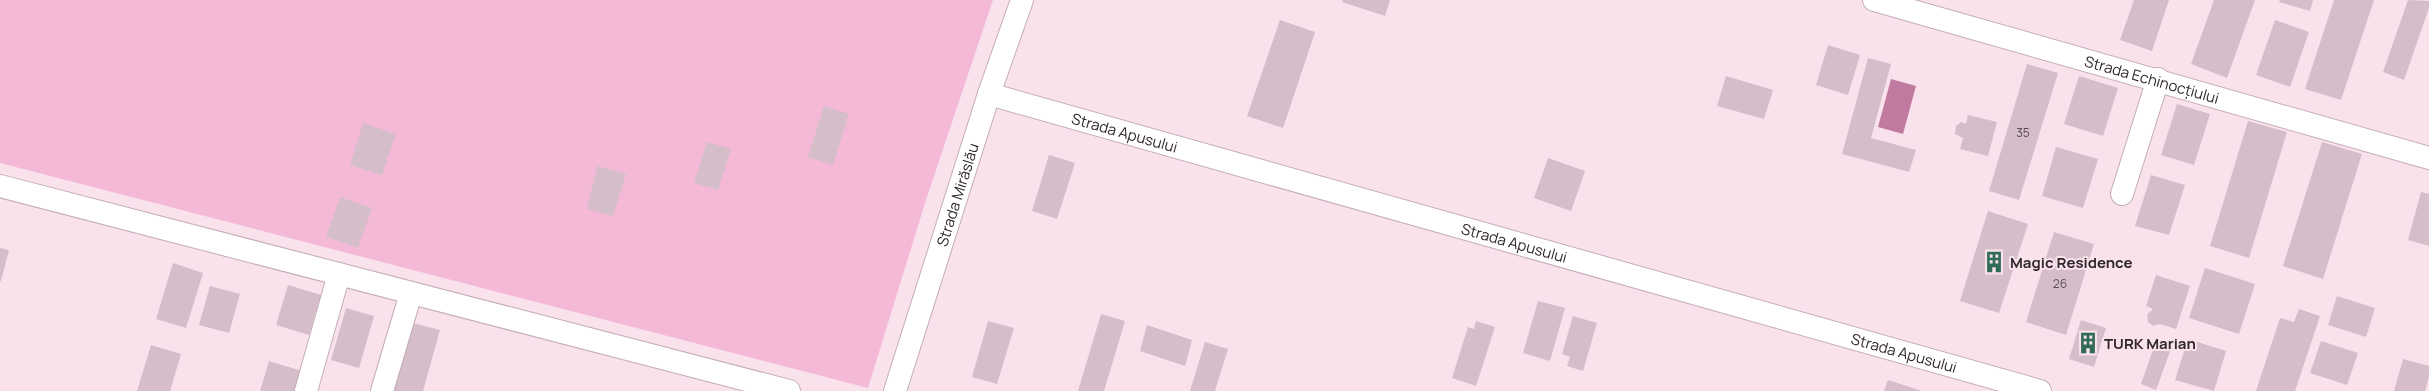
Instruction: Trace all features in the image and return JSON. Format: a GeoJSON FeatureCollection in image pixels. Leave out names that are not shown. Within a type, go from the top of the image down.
{"type":"FeatureCollection","features":[{"type":"Feature","properties":{"kind":"street","name":"Strada Mirăslău"},"geometry":{"type":"LineString","coordinates":[[896,391],[989,94],[1022,0]]}},
{"type":"Feature","properties":{"kind":"street","name":"Strada Echinocțiului"},"geometry":{"type":"LineString","coordinates":[[1874,0],[2158,79],[2429,158]]}},
{"type":"Feature","properties":{"kind":"street"},"geometry":{"type":"LineString","coordinates":[[2122,194],[2158,79]]}},
{"type":"Feature","properties":{"kind":"street","name":"Strada Apusului"},"geometry":{"type":"LineString","coordinates":[[989,94],[2040,391]]}},
{"type":"Feature","properties":{"kind":"street"},"geometry":{"type":"LineString","coordinates":[[0,186],[789,391]]}},
{"type":"Feature","properties":{"kind":"street"},"geometry":{"type":"LineString","coordinates":[[306,391],[339,274]]}},
{"type":"Feature","properties":{"kind":"street"},"geometry":{"type":"LineString","coordinates":[[382,391],[410,293]]}},
{"type":"Feature","properties":{"kind":"shaded area"},"geometry":{"type":"Polygon","coordinates":[[[0,0],[993,0],[926,200],[868,388],[0,163],[0,0]]]}},
{"type":"Feature","properties":{"kind":"shaded area"},"geometry":{"type":"Polygon","coordinates":[[[1891,79],[1916,86],[1903,134],[1878,127],[1891,79]]]}},
{"type":"Feature","properties":{"kind":"building"},"geometry":{"type":"Polygon","coordinates":[[[1343,0],[1390,0],[1385,16],[1342,2],[1343,0]]]}},
{"type":"Feature","properties":{"kind":"building"},"geometry":{"type":"Polygon","coordinates":[[[2134,0],[2169,0],[2152,51],[2120,40],[2134,0]]]}},
{"type":"Feature","properties":{"kind":"building"},"geometry":{"type":"Polygon","coordinates":[[[2214,0],[2255,0],[2227,78],[2191,64],[2214,0]]]}},
{"type":"Feature","properties":{"kind":"building"},"geometry":{"type":"Polygon","coordinates":[[[2280,0],[2313,0],[2310,11],[2279,2],[2280,0]]]}},
{"type":"Feature","properties":{"kind":"building"},"geometry":{"type":"Polygon","coordinates":[[[2334,0],[2374,0],[2341,100],[2305,89],[2334,0]]]}},
{"type":"Feature","properties":{"kind":"building"},"geometry":{"type":"Polygon","coordinates":[[[2408,0],[2429,1],[2429,8],[2404,80],[2383,72],[2408,0]]]}},
{"type":"Feature","properties":{"kind":"building"},"geometry":{"type":"Polygon","coordinates":[[[1280,20],[1315,32],[1283,128],[1247,116],[1280,20]]]}},
{"type":"Feature","properties":{"kind":"building"},"geometry":{"type":"Polygon","coordinates":[[[2275,20],[2309,32],[2290,87],[2256,75],[2275,20]]]}},
{"type":"Feature","properties":{"kind":"building"},"geometry":{"type":"Polygon","coordinates":[[[1828,45],[1860,55],[1848,95],[1816,85],[1828,45]]]}},
{"type":"Feature","properties":{"kind":"building"},"geometry":{"type":"Polygon","coordinates":[[[1868,58],[1891,64],[1871,138],[1916,150],[1909,172],[1842,154],[1868,58]]]}},
{"type":"Feature","properties":{"kind":"building"},"geometry":{"type":"Polygon","coordinates":[[[2027,64],[2058,73],[2019,200],[1989,191],[2027,64]]]}},
{"type":"Feature","properties":{"kind":"building"},"geometry":{"type":"Polygon","coordinates":[[[1726,76],[1773,90],[1764,119],[1717,106],[1726,76]]]}},
{"type":"Feature","properties":{"kind":"building"},"geometry":{"type":"Polygon","coordinates":[[[2079,76],[2118,88],[2103,136],[2064,124],[2079,76]]]}},
{"type":"Feature","properties":{"kind":"building"},"geometry":{"type":"Polygon","coordinates":[[[2177,104],[2210,114],[2194,165],[2161,155],[2177,104]]]}},
{"type":"Feature","properties":{"kind":"building"},"geometry":{"type":"Polygon","coordinates":[[[824,106],[849,114],[833,165],[808,157],[824,106]]]}},
{"type":"Feature","properties":{"kind":"building"},"geometry":{"type":"Polygon","coordinates":[[[1968,115],[1997,122],[1988,156],[1960,149],[1963,138],[1955,134],[1956,126],[1961,122],[1966,124],[1968,115]]]}},
{"type":"Feature","properties":{"kind":"building"},"geometry":{"type":"Polygon","coordinates":[[[2248,121],[2287,132],[2249,258],[2210,246],[2248,121]]]}},
{"type":"Feature","properties":{"kind":"building"},"geometry":{"type":"Polygon","coordinates":[[[363,123],[396,134],[382,175],[350,165],[363,123]]]}},
{"type":"Feature","properties":{"kind":"building"},"geometry":{"type":"Polygon","coordinates":[[[707,142],[731,149],[718,190],[694,183],[707,142]]]}},
{"type":"Feature","properties":{"kind":"building"},"geometry":{"type":"Polygon","coordinates":[[[2322,142],[2362,154],[2323,279],[2283,266],[2322,142]]]}},
{"type":"Feature","properties":{"kind":"building"},"geometry":{"type":"Polygon","coordinates":[[[2056,147],[2098,159],[2083,208],[2042,196],[2056,147]]]}},
{"type":"Feature","properties":{"kind":"building"},"geometry":{"type":"Polygon","coordinates":[[[1049,155],[1075,163],[1057,219],[1032,211],[1049,155]]]}},
{"type":"Feature","properties":{"kind":"building"},"geometry":{"type":"Polygon","coordinates":[[[1548,158],[1585,171],[1571,211],[1534,198],[1548,158]]]}},
{"type":"Feature","properties":{"kind":"building"},"geometry":{"type":"Polygon","coordinates":[[[597,166],[626,174],[613,216],[587,209],[597,166]]]}},
{"type":"Feature","properties":{"kind":"building"},"geometry":{"type":"Polygon","coordinates":[[[2151,175],[2185,185],[2169,235],[2135,226],[2151,175]]]}},
{"type":"Feature","properties":{"kind":"building"},"geometry":{"type":"Polygon","coordinates":[[[2421,192],[2429,194],[2429,246],[2408,240],[2421,192]]]}},
{"type":"Feature","properties":{"kind":"building"},"geometry":{"type":"Polygon","coordinates":[[[340,197],[372,208],[358,248],[326,237],[340,197]]]}},
{"type":"Feature","properties":{"kind":"building","name":"Magic Residence"},"geometry":{"type":"Polygon","coordinates":[[[1988,211],[2028,224],[1999,313],[1960,301],[1988,211]]]}},
{"type":"Feature","properties":{"kind":"building"},"geometry":{"type":"Polygon","coordinates":[[[2054,232],[2094,244],[2066,335],[2026,322],[2054,232]]]}},
{"type":"Feature","properties":{"kind":"building"},"geometry":{"type":"Polygon","coordinates":[[[0,248],[9,250],[1,281],[0,281],[0,248]]]}},
{"type":"Feature","properties":{"kind":"building"},"geometry":{"type":"Polygon","coordinates":[[[173,263],[203,273],[186,328],[156,319],[173,263]]]}},
{"type":"Feature","properties":{"kind":"building"},"geometry":{"type":"Polygon","coordinates":[[[2205,268],[2255,284],[2239,334],[2189,318],[2205,268]]]}},
{"type":"Feature","properties":{"kind":"building"},"geometry":{"type":"Polygon","coordinates":[[[2156,275],[2190,286],[2176,329],[2160,324],[2153,326],[2148,322],[2147,315],[2153,309],[2146,306],[2156,275]]]}},
{"type":"Feature","properties":{"kind":"building"},"geometry":{"type":"Polygon","coordinates":[[[288,285],[321,295],[309,335],[276,325],[288,285]]]}},
{"type":"Feature","properties":{"kind":"building"},"geometry":{"type":"Polygon","coordinates":[[[210,286],[240,294],[229,333],[199,325],[210,286]]]}},
{"type":"Feature","properties":{"kind":"building"},"geometry":{"type":"Polygon","coordinates":[[[2337,296],[2375,308],[2366,337],[2328,325],[2337,296]]]}},
{"type":"Feature","properties":{"kind":"building"},"geometry":{"type":"Polygon","coordinates":[[[1538,301],[1565,308],[1550,361],[1523,353],[1538,301]]]}},
{"type":"Feature","properties":{"kind":"building"},"geometry":{"type":"Polygon","coordinates":[[[346,308],[374,316],[359,368],[331,360],[346,308]]]}},
{"type":"Feature","properties":{"kind":"building"},"geometry":{"type":"Polygon","coordinates":[[[2299,309],[2320,316],[2295,391],[2256,391],[2280,318],[2294,322],[2299,309]]]}},
{"type":"Feature","properties":{"kind":"building"},"geometry":{"type":"Polygon","coordinates":[[[1101,314],[1125,321],[1104,391],[1078,391],[1101,314]]]}},
{"type":"Feature","properties":{"kind":"building"},"geometry":{"type":"Polygon","coordinates":[[[1573,316],[1597,323],[1583,371],[1567,366],[1570,357],[1562,354],[1573,316]]]}},
{"type":"Feature","properties":{"kind":"building","name":"TURK Marian"},"geometry":{"type":"Polygon","coordinates":[[[2081,320],[2106,328],[2094,367],[2069,359],[2081,320]]]}},
{"type":"Feature","properties":{"kind":"building"},"geometry":{"type":"Polygon","coordinates":[[[988,321],[1014,328],[997,384],[972,377],[988,321]]]}},
{"type":"Feature","properties":{"kind":"building"},"geometry":{"type":"Polygon","coordinates":[[[1476,321],[1495,327],[1476,386],[1452,378],[1468,327],[1474,329],[1476,321]]]}},
{"type":"Feature","properties":{"kind":"building"},"geometry":{"type":"Polygon","coordinates":[[[413,323],[440,330],[423,391],[394,391],[413,323]]]}},
{"type":"Feature","properties":{"kind":"building"},"geometry":{"type":"Polygon","coordinates":[[[1147,325],[1192,340],[1185,366],[1140,351],[1147,325]]]}},
{"type":"Feature","properties":{"kind":"building"},"geometry":{"type":"Polygon","coordinates":[[[2188,339],[2226,351],[2214,391],[2175,380],[2188,339]]]}},
{"type":"Feature","properties":{"kind":"building"},"geometry":{"type":"Polygon","coordinates":[[[2156,341],[2172,346],[2156,390],[2141,384],[2156,341]]]}},
{"type":"Feature","properties":{"kind":"building"},"geometry":{"type":"Polygon","coordinates":[[[2321,341],[2358,353],[2347,385],[2310,373],[2321,341]]]}},
{"type":"Feature","properties":{"kind":"building"},"geometry":{"type":"Polygon","coordinates":[[[1205,342],[1228,349],[1215,391],[1190,391],[1205,342]]]}},
{"type":"Feature","properties":{"kind":"building"},"geometry":{"type":"Polygon","coordinates":[[[151,345],[181,354],[170,391],[137,391],[151,345]]]}},
{"type":"Feature","properties":{"kind":"building"},"geometry":{"type":"Polygon","coordinates":[[[2403,359],[2429,366],[2429,377],[2425,391],[2394,391],[2403,359]]]}},
{"type":"Feature","properties":{"kind":"building"},"geometry":{"type":"Polygon","coordinates":[[[269,361],[302,371],[296,391],[260,391],[269,361]]]}},
{"type":"Feature","properties":{"kind":"building"},"geometry":{"type":"Polygon","coordinates":[[[1888,380],[1922,391],[1884,391],[1888,380]]]}},
{"type":"Feature","properties":{"kind":"place","name":"Magic Residence"},"geometry":{"type":"Point","coordinates":[1994,262]}},
{"type":"Feature","properties":{"kind":"place","name":"TURK Marian"},"geometry":{"type":"Point","coordinates":[2088,343]}}]}
